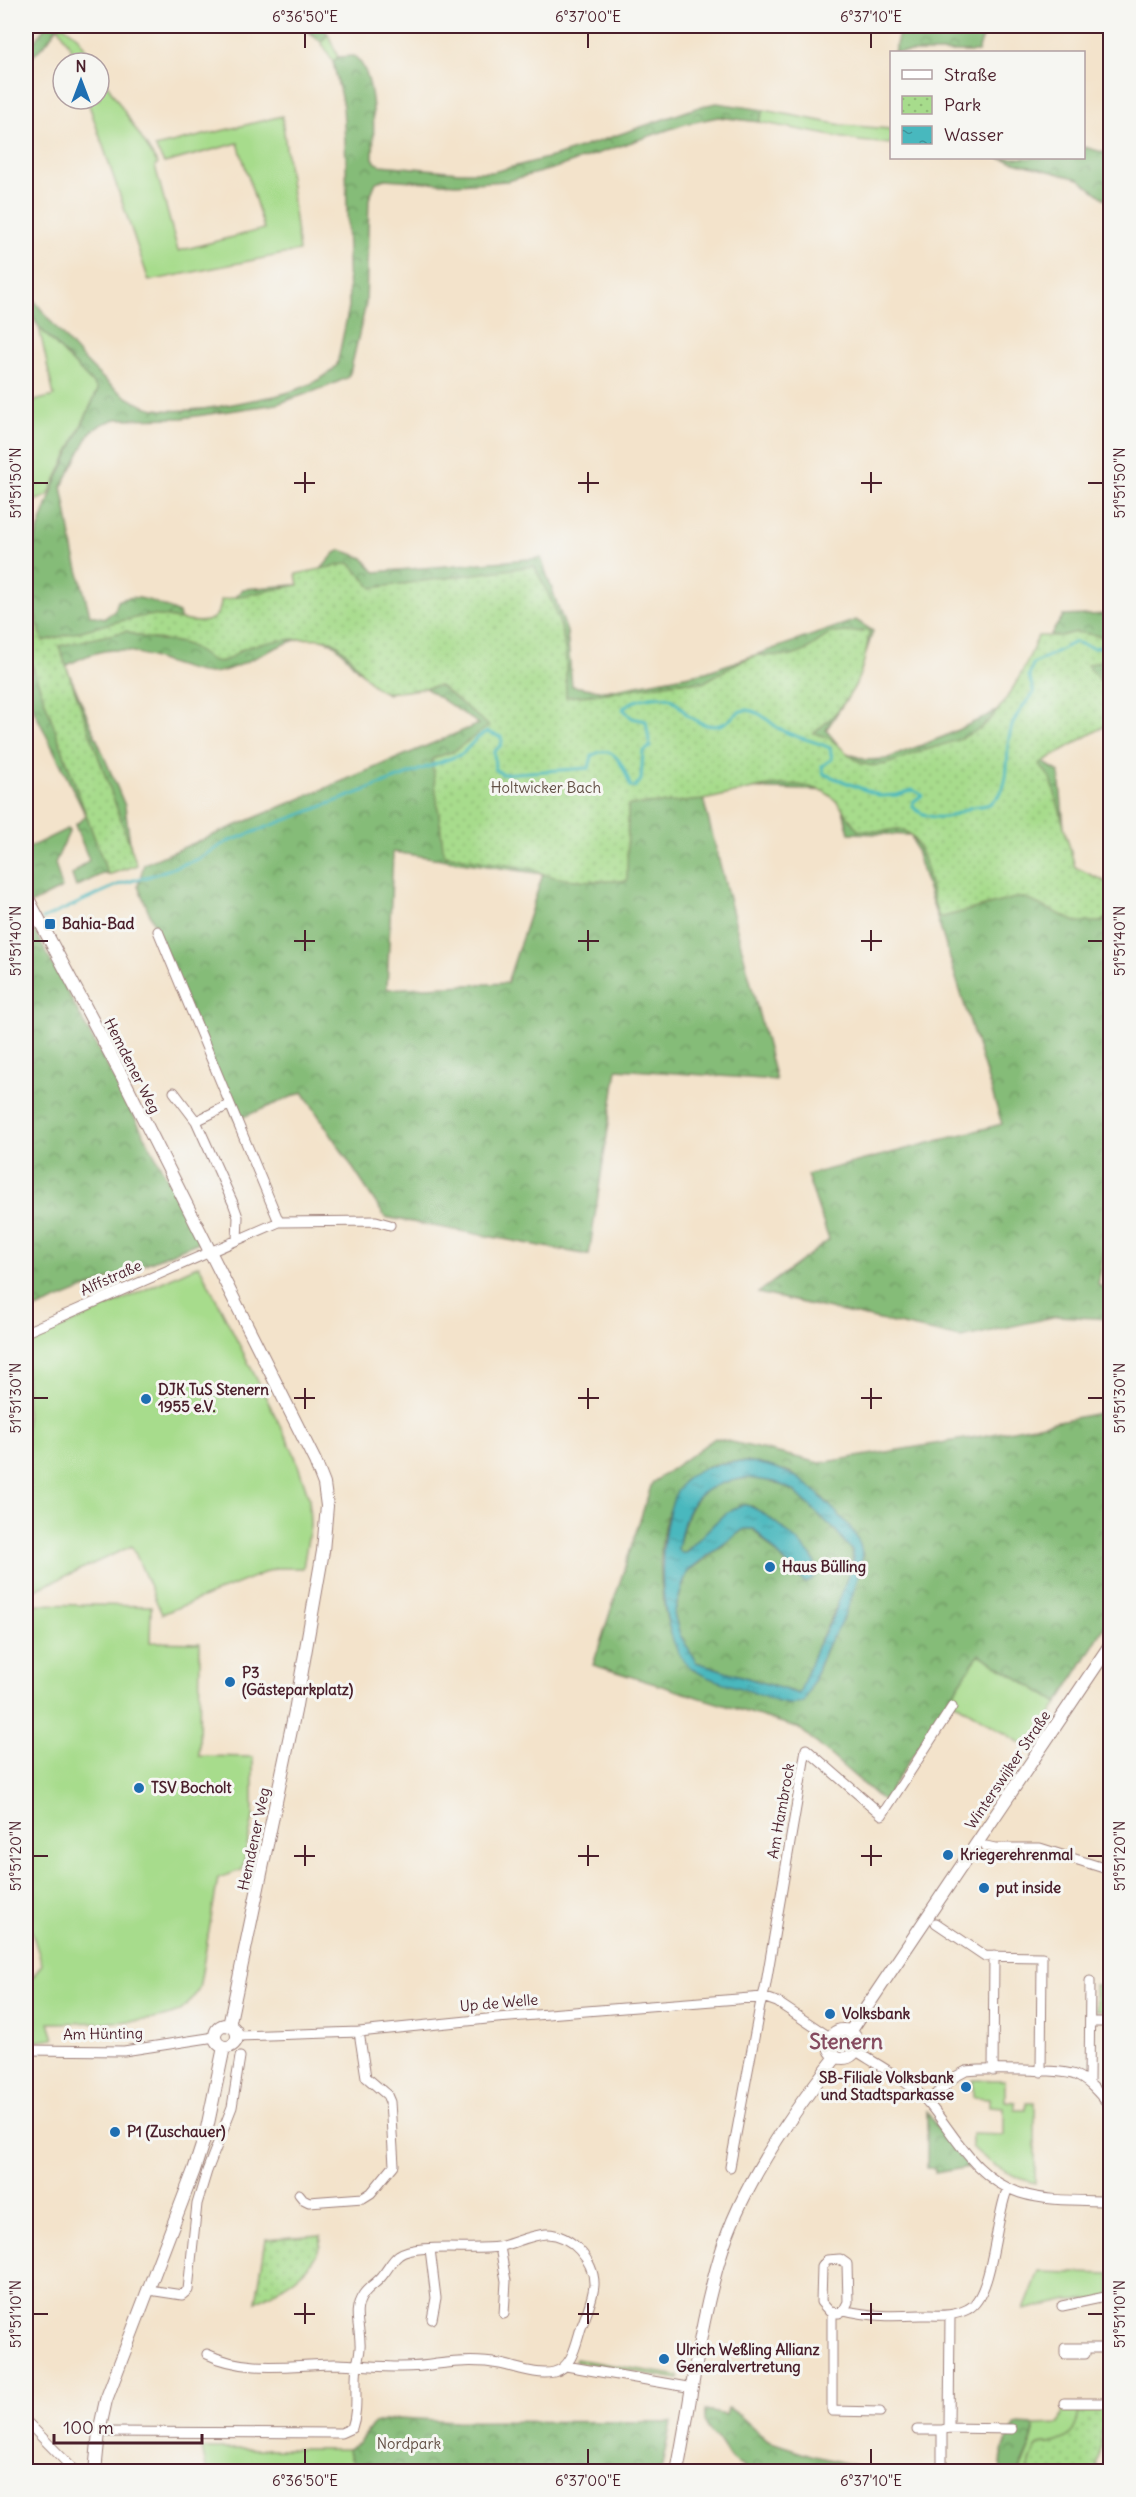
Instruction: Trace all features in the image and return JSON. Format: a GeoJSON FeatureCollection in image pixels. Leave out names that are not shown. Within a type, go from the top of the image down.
{"type":"FeatureCollection","features":[{"type":"Feature","properties":{"kind":"street","name":"Hemdener Weg"},"geometry":{"type":"LineString","coordinates":[[26,895],[123,1078],[208,1252],[315,1461],[324,1484],[327,1506],[322,1551],[295,1711],[229,2025]]}},
{"type":"Feature","properties":{"kind":"street"},"geometry":{"type":"LineString","coordinates":[[158,931],[279,1222]]}},
{"type":"Feature","properties":{"kind":"street","name":"Hemdener Weg"},"geometry":{"type":"LineString","coordinates":[[174,1092],[196,1121],[233,1203],[238,1217],[237,1240]]}},
{"type":"Feature","properties":{"kind":"street"},"geometry":{"type":"LineString","coordinates":[[196,1121],[229,1105]]}},
{"type":"Feature","properties":{"kind":"street"},"geometry":{"type":"LineString","coordinates":[[208,1252],[279,1222],[376,1221],[390,1225]]}},
{"type":"Feature","properties":{"kind":"street","name":"Alffstraße"},"geometry":{"type":"LineString","coordinates":[[26,1332],[208,1252]]}},
{"type":"Feature","properties":{"kind":"street","name":"Winterswijker Straße"},"geometry":{"type":"LineString","coordinates":[[850,2032],[1110,1645]]}},
{"type":"Feature","properties":{"kind":"street","name":"Am Hambrock"},"geometry":{"type":"LineString","coordinates":[[763,1997],[806,1749],[882,1815],[952,1707]]}},
{"type":"Feature","properties":{"kind":"street"},"geometry":{"type":"LineString","coordinates":[[986,1846],[1040,1848],[1110,1870]]}},
{"type":"Feature","properties":{"kind":"street"},"geometry":{"type":"LineString","coordinates":[[936,1923],[985,1956],[1042,1957],[1041,2072]]}},
{"type":"Feature","properties":{"kind":"street"},"geometry":{"type":"LineString","coordinates":[[993,2071],[994,1956]]}},
{"type":"Feature","properties":{"kind":"street"},"geometry":{"type":"LineString","coordinates":[[1089,2083],[1090,1981]]}},
{"type":"Feature","properties":{"kind":"street"},"geometry":{"type":"LineString","coordinates":[[730,2167],[763,1997],[777,2002],[831,2038]]}},
{"type":"Feature","properties":{"kind":"street","name":"Up de Welle"},"geometry":{"type":"LineString","coordinates":[[237,2036],[359,2032],[496,2018],[763,1997]]}},
{"type":"Feature","properties":{"kind":"street"},"geometry":{"type":"LineString","coordinates":[[1090,2022],[1110,2022]]}},
{"type":"Feature","properties":{"kind":"street"},"geometry":{"type":"LineString","coordinates":[[229,2025],[236,2031],[237,2036],[233,2045],[224,2047],[215,2037],[218,2029],[229,2025]]}},
{"type":"Feature","properties":{"kind":"street"},"geometry":{"type":"LineString","coordinates":[[840,2030],[850,2032],[857,2042],[856,2051],[847,2058],[836,2057],[829,2048],[831,2038],[840,2030]]}},
{"type":"Feature","properties":{"kind":"street"},"geometry":{"type":"LineString","coordinates":[[299,2194],[309,2202],[363,2198],[371,2193],[394,2165],[390,2102],[387,2095],[366,2077],[359,2032]]}},
{"type":"Feature","properties":{"kind":"street","name":"Am Hünting"},"geometry":{"type":"LineString","coordinates":[[26,2050],[124,2051],[215,2037]]}},
{"type":"Feature","properties":{"kind":"street"},"geometry":{"type":"LineString","coordinates":[[95,2472],[99,2432],[114,2378],[194,2170],[206,2133],[224,2047]]}},
{"type":"Feature","properties":{"kind":"street"},"geometry":{"type":"LineString","coordinates":[[856,2051],[908,2086],[928,2103],[961,2149],[982,2171],[1008,2188],[1036,2197],[1110,2201]]}},
{"type":"Feature","properties":{"kind":"street"},"geometry":{"type":"LineString","coordinates":[[149,2290],[182,2295],[188,2290],[197,2204],[232,2107],[240,2057]]}},
{"type":"Feature","properties":{"kind":"street"},"geometry":{"type":"LineString","coordinates":[[677,2472],[707,2306],[733,2222],[772,2149],[836,2057]]}},
{"type":"Feature","properties":{"kind":"street"},"geometry":{"type":"LineString","coordinates":[[928,2103],[957,2075],[971,2071],[993,2071],[1075,2074],[1089,2083],[1110,2104]]}},
{"type":"Feature","properties":{"kind":"street"},"geometry":{"type":"LineString","coordinates":[[844,2310],[849,2302],[848,2266],[843,2260],[826,2260],[822,2267],[821,2302],[826,2310],[832,2313],[844,2310],[865,2316],[950,2315],[970,2308],[982,2291],[990,2266],[1002,2200],[1008,2188]]}},
{"type":"Feature","properties":{"kind":"street"},"geometry":{"type":"LineString","coordinates":[[99,2432],[340,2433],[352,2428],[356,2417],[357,2367],[361,2346],[356,2316],[364,2293],[381,2278],[399,2255],[410,2249],[476,2250],[500,2247],[549,2234],[563,2237],[571,2243],[588,2262],[593,2274],[594,2286],[576,2344],[566,2366],[555,2372],[543,2373],[470,2361],[410,2368],[357,2367],[337,2364],[269,2367],[217,2359],[207,2354]]}},
{"type":"Feature","properties":{"kind":"street"},"geometry":{"type":"LineString","coordinates":[[500,2247],[506,2281],[504,2314]]}},
{"type":"Feature","properties":{"kind":"street"},"geometry":{"type":"LineString","coordinates":[[430,2249],[436,2298],[432,2319]]}},
{"type":"Feature","properties":{"kind":"street"},"geometry":{"type":"LineString","coordinates":[[1062,2306],[1110,2296]]}},
{"type":"Feature","properties":{"kind":"street"},"geometry":{"type":"LineString","coordinates":[[832,2313],[832,2411],[880,2412]]}},
{"type":"Feature","properties":{"kind":"street"},"geometry":{"type":"LineString","coordinates":[[942,2472],[946,2429],[950,2315]]}},
{"type":"Feature","properties":{"kind":"street"},"geometry":{"type":"LineString","coordinates":[[1085,2348],[1110,2348]]}},
{"type":"Feature","properties":{"kind":"street"},"geometry":{"type":"LineString","coordinates":[[566,2366],[693,2388]]}},
{"type":"Feature","properties":{"kind":"street"},"geometry":{"type":"LineString","coordinates":[[1064,2403],[1110,2403]]}},
{"type":"Feature","properties":{"kind":"street"},"geometry":{"type":"LineString","coordinates":[[26,2421],[76,2472]]}},
{"type":"Feature","properties":{"kind":"street"},"geometry":{"type":"LineString","coordinates":[[917,2430],[1012,2429]]}},
{"type":"Feature","properties":{"kind":"green space"},"geometry":{"type":"Polygon","coordinates":[[[46,26],[58,26],[47,42],[26,63],[26,52],[46,26]]]}},
{"type":"Feature","properties":{"kind":"green space"},"geometry":{"type":"Polygon","coordinates":[[[58,26],[64,26],[78,37],[87,51],[71,51],[58,26]]]}},
{"type":"Feature","properties":{"kind":"green space"},"geometry":{"type":"Polygon","coordinates":[[[302,26],[322,26],[328,34],[321,42],[302,26]]]}},
{"type":"Feature","properties":{"kind":"green space"},"geometry":{"type":"Polygon","coordinates":[[[901,26],[986,26],[978,51],[894,51],[901,26]]]}},
{"type":"Feature","properties":{"kind":"green space"},"geometry":{"type":"Polygon","coordinates":[[[328,34],[338,57],[333,62],[321,42],[328,34]]]}},
{"type":"Feature","properties":{"kind":"green space"},"geometry":{"type":"Polygon","coordinates":[[[354,56],[367,75],[372,103],[373,158],[381,165],[459,172],[493,172],[559,155],[702,106],[717,103],[764,110],[759,122],[718,117],[685,124],[552,169],[507,181],[456,184],[385,179],[376,182],[369,199],[366,304],[347,378],[277,404],[183,418],[116,419],[102,424],[90,433],[62,486],[74,554],[90,615],[105,618],[115,610],[118,601],[125,598],[141,598],[179,613],[181,622],[209,632],[220,612],[243,589],[308,584],[335,553],[341,550],[363,558],[375,572],[541,558],[567,632],[572,686],[605,691],[706,672],[856,620],[873,631],[855,686],[826,730],[844,752],[866,760],[886,759],[945,736],[1001,709],[1063,616],[1110,614],[1110,710],[1023,750],[1059,772],[1068,872],[1110,897],[1110,1221],[1098,1285],[1110,1290],[1110,1319],[1057,1316],[961,1338],[758,1293],[829,1240],[807,1175],[1002,1124],[911,835],[849,833],[838,791],[700,787],[776,1080],[617,1069],[589,1255],[385,1217],[303,1092],[236,1120],[138,886],[144,864],[479,724],[419,684],[387,694],[360,672],[335,645],[317,638],[292,641],[235,667],[210,673],[194,671],[122,650],[97,652],[82,658],[66,666],[125,806],[133,865],[102,874],[76,887],[72,875],[89,860],[75,825],[86,816],[26,694],[26,564],[54,486],[97,388],[39,327],[26,308],[26,290],[67,341],[102,378],[138,403],[156,409],[201,409],[275,396],[300,388],[325,376],[337,365],[349,307],[343,106],[333,62],[338,57],[354,56]],[[393,852],[387,989],[507,983],[543,874],[393,852]]]}},
{"type":"Feature","properties":{"kind":"green space"},"geometry":{"type":"Polygon","coordinates":[[[111,91],[158,164],[155,166],[178,251],[264,229],[238,143],[164,163],[155,147],[282,116],[299,251],[149,281],[91,111],[111,111],[111,91]]]}},
{"type":"Feature","properties":{"kind":"green space"},"geometry":{"type":"Polygon","coordinates":[[[764,110],[842,125],[890,129],[890,144],[859,141],[759,122],[764,110]]]}},
{"type":"Feature","properties":{"kind":"green space"},"geometry":{"type":"Polygon","coordinates":[[[1085,147],[1110,154],[1110,203],[1079,179],[1003,159],[1085,159],[1085,147]]]}},
{"type":"Feature","properties":{"kind":"green space"},"geometry":{"type":"Polygon","coordinates":[[[39,327],[97,388],[97,392],[48,496],[26,504],[26,418],[33,415],[30,402],[54,396],[39,327]]]}},
{"type":"Feature","properties":{"kind":"green space","name":"Holtwicker Bach"},"geometry":{"type":"Polygon","coordinates":[[[350,563],[372,588],[534,566],[561,628],[566,656],[566,697],[678,682],[703,683],[739,662],[758,655],[792,656],[803,652],[831,633],[869,631],[864,662],[854,688],[837,711],[814,733],[830,739],[854,759],[874,766],[957,740],[980,728],[998,710],[1006,698],[1028,660],[1038,636],[1061,636],[1076,632],[1110,638],[1110,661],[1103,660],[1087,665],[1110,693],[1110,723],[1039,764],[1051,779],[1075,867],[1110,884],[1110,915],[1102,922],[1076,922],[1025,898],[1015,898],[939,918],[921,853],[916,842],[908,833],[899,829],[858,830],[832,797],[820,790],[791,784],[761,787],[702,800],[628,805],[627,881],[566,879],[543,874],[534,869],[444,855],[432,759],[454,751],[489,726],[440,686],[398,692],[385,692],[377,689],[336,643],[328,640],[296,639],[260,644],[241,650],[228,659],[215,661],[185,644],[142,637],[127,631],[59,646],[137,865],[108,875],[26,649],[26,588],[43,641],[146,616],[206,621],[217,614],[221,600],[298,585],[296,574],[350,563]]]}},
{"type":"Feature","properties":{"kind":"green space"},"geometry":{"type":"Polygon","coordinates":[[[67,829],[70,830],[55,863],[62,888],[26,906],[26,849],[67,829]]]}},
{"type":"Feature","properties":{"kind":"green space"},"geometry":{"type":"Polygon","coordinates":[[[26,929],[34,930],[201,1241],[26,1313],[26,929]]]}},
{"type":"Feature","properties":{"kind":"green space","name":"DJK TuS Stenern 1955 e.V."},"geometry":{"type":"Polygon","coordinates":[[[199,1265],[294,1453],[309,1498],[310,1526],[303,1568],[276,1568],[162,1614],[132,1546],[26,1594],[26,1344],[199,1265]]]}},
{"type":"Feature","properties":{"kind":"green space"},"geometry":{"type":"Polygon","coordinates":[[[1110,1411],[1110,1618],[1058,1703],[979,1654],[883,1801],[799,1728],[593,1665],[652,1483],[715,1438],[820,1463],[983,1436],[1110,1411]],[[747,1462],[722,1463],[703,1468],[691,1480],[667,1517],[661,1555],[663,1598],[667,1619],[673,1639],[693,1670],[784,1703],[804,1702],[829,1642],[837,1631],[863,1555],[856,1536],[821,1496],[790,1472],[747,1462]]]}},
{"type":"Feature","properties":{"kind":"green space"},"geometry":{"type":"Polygon","coordinates":[[[748,1478],[776,1483],[798,1494],[835,1529],[852,1553],[850,1573],[799,1694],[695,1662],[680,1635],[674,1614],[687,1573],[744,1529],[753,1529],[805,1583],[813,1558],[774,1522],[752,1506],[731,1511],[685,1552],[680,1552],[678,1549],[686,1518],[698,1498],[706,1490],[717,1485],[748,1478]]]}},
{"type":"Feature","properties":{"kind":"green space","name":"TSV Bocholt"},"geometry":{"type":"Polygon","coordinates":[[[26,1604],[151,1606],[150,1642],[200,1643],[199,1756],[253,1757],[253,1818],[242,1870],[218,1878],[199,1989],[187,2006],[176,2013],[149,2019],[49,2023],[54,2039],[26,2043],[26,1954],[33,1977],[42,1964],[26,1913],[26,1604]]]}},
{"type":"Feature","properties":{"kind":"green space"},"geometry":{"type":"Polygon","coordinates":[[[979,1653],[1058,1703],[1030,1749],[948,1698],[979,1653]]]}},
{"type":"Feature","properties":{"kind":"green space"},"geometry":{"type":"Polygon","coordinates":[[[1095,1985],[1110,1985],[1110,2011],[1096,2011],[1095,1985]]]}},
{"type":"Feature","properties":{"kind":"green space"},"geometry":{"type":"Polygon","coordinates":[[[973,2080],[1005,2080],[1005,2101],[1015,2102],[1015,2110],[1026,2110],[1026,2102],[1035,2102],[1035,2183],[1001,2170],[972,2147],[972,2134],[1004,2135],[1004,2107],[989,2106],[989,2098],[973,2097],[973,2080]]]}},
{"type":"Feature","properties":{"kind":"green space"},"geometry":{"type":"Polygon","coordinates":[[[927,2112],[947,2143],[969,2167],[935,2173],[935,2168],[927,2168],[927,2112]]]}},
{"type":"Feature","properties":{"kind":"green space"},"geometry":{"type":"Polygon","coordinates":[[[321,2235],[319,2247],[307,2267],[288,2283],[256,2302],[266,2239],[321,2235]]]}},
{"type":"Feature","properties":{"kind":"green space"},"geometry":{"type":"Polygon","coordinates":[[[1039,2272],[1110,2274],[1110,2299],[1069,2300],[1024,2310],[1039,2272]]]}},
{"type":"Feature","properties":{"kind":"green space"},"geometry":{"type":"Polygon","coordinates":[[[576,2359],[679,2376],[679,2379],[575,2362],[576,2359]]]}},
{"type":"Feature","properties":{"kind":"green space"},"geometry":{"type":"Polygon","coordinates":[[[1064,2407],[1080,2407],[1072,2432],[1064,2440],[1037,2446],[1028,2471],[1020,2472],[1031,2442],[1034,2425],[1059,2424],[1064,2407]]]}},
{"type":"Feature","properties":{"kind":"green space"},"geometry":{"type":"Polygon","coordinates":[[[1080,2407],[1105,2408],[1097,2471],[1028,2472],[1037,2446],[1057,2442],[1069,2436],[1075,2427],[1080,2407]]]}},
{"type":"Feature","properties":{"kind":"green space"},"geometry":{"type":"Polygon","coordinates":[[[728,2408],[737,2413],[768,2441],[811,2455],[877,2471],[745,2471],[744,2467],[730,2458],[705,2423],[705,2411],[726,2415],[728,2408]]]}},
{"type":"Feature","properties":{"kind":"green space","name":"Nordpark"},"geometry":{"type":"Polygon","coordinates":[[[398,2418],[456,2421],[671,2422],[661,2471],[356,2471],[348,2449],[360,2442],[373,2424],[398,2418]]]}},
{"type":"Feature","properties":{"kind":"green space"},"geometry":{"type":"Polygon","coordinates":[[[1016,2424],[1034,2425],[1031,2442],[1019,2471],[1001,2471],[1004,2447],[1016,2424]]]}},
{"type":"Feature","properties":{"kind":"green space"},"geometry":{"type":"Polygon","coordinates":[[[202,2449],[348,2449],[356,2471],[207,2471],[202,2449]]]}},
{"type":"Feature","properties":{"kind":"water"},"geometry":{"type":"Polygon","coordinates":[[[735,1462],[771,1466],[803,1481],[844,1521],[855,1534],[861,1548],[861,1565],[845,1614],[825,1649],[804,1702],[798,1704],[778,1702],[700,1674],[686,1663],[676,1647],[668,1624],[662,1569],[669,1514],[677,1493],[688,1477],[698,1471],[710,1466],[735,1462]],[[748,1478],[706,1490],[690,1507],[678,1549],[680,1552],[686,1552],[729,1512],[743,1505],[750,1506],[779,1526],[807,1551],[814,1561],[816,1575],[811,1581],[805,1583],[754,1529],[744,1529],[687,1573],[674,1614],[680,1635],[696,1662],[799,1694],[816,1649],[834,1615],[853,1561],[852,1551],[836,1531],[794,1491],[775,1482],[748,1478]]]}},
{"type":"Feature","properties":{"kind":"waterway","name":"Holtwicker Bach"},"geometry":{"type":"LineString","coordinates":[[43,919],[120,884],[198,859],[227,842],[462,754],[477,738],[487,732],[501,737],[501,745],[494,752],[495,769],[502,774],[589,768],[592,756],[600,752],[607,752],[618,759],[631,787],[635,787],[641,780],[643,752],[650,747],[646,721],[632,718],[623,709],[634,701],[656,697],[672,699],[692,718],[710,726],[724,723],[742,711],[756,712],[783,731],[830,748],[832,759],[822,766],[824,774],[881,796],[897,795],[913,790],[922,795],[913,802],[913,807],[917,811],[933,817],[951,816],[971,807],[989,804],[998,797],[1003,789],[1006,780],[1011,727],[1034,693],[1029,676],[1033,664],[1075,642],[1093,648],[1110,646]]}},
{"type":"Feature","properties":{"kind":"waterway","name":"Holtwicker Bach"},"geometry":{"type":"LineString","coordinates":[[26,927],[37,922]]}},
{"type":"Feature","properties":{"kind":"place","name":"Bahia-Bad"},"geometry":{"type":"Point","coordinates":[50,924]}},
{"type":"Feature","properties":{"kind":"place","name":"DJK TuS Stenern 1955 e.V."},"geometry":{"type":"Point","coordinates":[146,1399]}},
{"type":"Feature","properties":{"kind":"place","name":"Haus Bülling"},"geometry":{"type":"Point","coordinates":[770,1567]}},
{"type":"Feature","properties":{"kind":"place","name":"P3 (Gästeparkplatz)"},"geometry":{"type":"Point","coordinates":[230,1682]}},
{"type":"Feature","properties":{"kind":"place","name":"TSV Bocholt"},"geometry":{"type":"Point","coordinates":[139,1788]}},
{"type":"Feature","properties":{"kind":"place","name":"Kriegerehrenmal"},"geometry":{"type":"Point","coordinates":[948,1855]}},
{"type":"Feature","properties":{"kind":"place","name":"put inside"},"geometry":{"type":"Point","coordinates":[984,1888]}},
{"type":"Feature","properties":{"kind":"place","name":"Volksbank"},"geometry":{"type":"Point","coordinates":[830,2014]}},
{"type":"Feature","properties":{"kind":"place","name":"SB-Filiale Volksbank und Stadtsparkasse"},"geometry":{"type":"Point","coordinates":[966,2087]}},
{"type":"Feature","properties":{"kind":"place","name":"P1 (Zuschauer)"},"geometry":{"type":"Point","coordinates":[115,2132]}},
{"type":"Feature","properties":{"kind":"place","name":"Ulrich Weßling Allianz Generalvertretung"},"geometry":{"type":"Point","coordinates":[664,2359]}},
{"type":"Feature","properties":{"kind":"district","name":"Stenern"},"geometry":{"type":"Point","coordinates":[846,2042]}}]}
